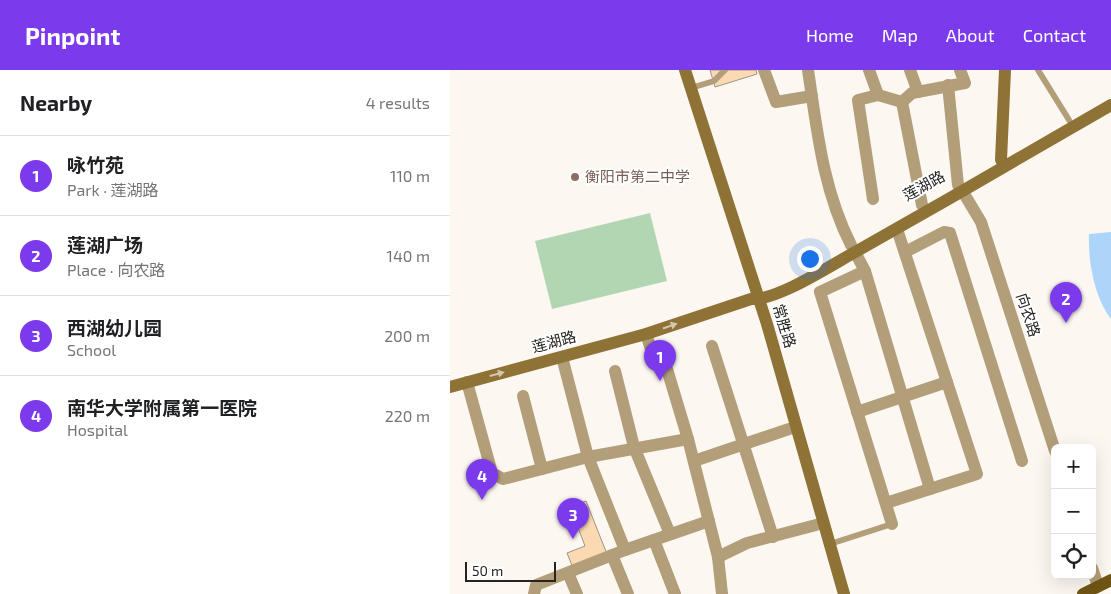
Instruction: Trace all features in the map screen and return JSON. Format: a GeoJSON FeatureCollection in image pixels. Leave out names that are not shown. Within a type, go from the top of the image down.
{"type":"FeatureCollection","features":[{"type":"Feature","properties":{"kind":"main road"},"geometry":{"type":"LineString","coordinates":[[1083,594],[1111,580]]}},
{"type":"Feature","properties":{"kind":"street","name":"常胜路"},"geometry":{"type":"LineString","coordinates":[[678,70],[755,297],[789,429],[836,594]]}},
{"type":"Feature","properties":{"kind":"street","name":"常胜路"},"geometry":{"type":"LineString","coordinates":[[685,70],[844,594]]}},
{"type":"Feature","properties":{"kind":"street"},"geometry":{"type":"LineString","coordinates":[[764,70],[776,102],[812,96]]}},
{"type":"Feature","properties":{"kind":"street"},"geometry":{"type":"LineString","coordinates":[[808,70],[822,166],[839,220],[865,271],[930,489]]}},
{"type":"Feature","properties":{"kind":"street"},"geometry":{"type":"LineString","coordinates":[[869,70],[878,95]]}},
{"type":"Feature","properties":{"kind":"street"},"geometry":{"type":"LineString","coordinates":[[910,70],[918,92]]}},
{"type":"Feature","properties":{"kind":"street"},"geometry":{"type":"LineString","coordinates":[[902,102],[912,93],[965,83],[960,70]]}},
{"type":"Feature","properties":{"kind":"street"},"geometry":{"type":"LineString","coordinates":[[1001,160],[1005,70]]}},
{"type":"Feature","properties":{"kind":"street"},"geometry":{"type":"LineString","coordinates":[[948,86],[960,189]]}},
{"type":"Feature","properties":{"kind":"street"},"geometry":{"type":"LineString","coordinates":[[873,199],[858,100],[878,95],[902,102]]}},
{"type":"Feature","properties":{"kind":"street","name":"莲湖路"},"geometry":{"type":"LineString","coordinates":[[853,248],[897,229],[1001,160],[1111,95]]}},
{"type":"Feature","properties":{"kind":"street"},"geometry":{"type":"LineString","coordinates":[[902,102],[922,206]]}},
{"type":"Feature","properties":{"kind":"street","name":"莲湖路"},"geometry":{"type":"LineString","coordinates":[[450,387],[646,334],[795,285],[922,206],[960,189],[1111,105]]}},
{"type":"Feature","properties":{"kind":"street","name":"向农路"},"geometry":{"type":"LineString","coordinates":[[960,189],[981,222],[1053,444]]}},
{"type":"Feature","properties":{"kind":"street"},"geometry":{"type":"LineString","coordinates":[[886,503],[977,474],[897,229]]}},
{"type":"Feature","properties":{"kind":"street"},"geometry":{"type":"LineString","coordinates":[[905,252],[944,232],[950,233],[1022,461]]}},
{"type":"Feature","properties":{"kind":"street"},"geometry":{"type":"LineString","coordinates":[[865,271],[820,292],[892,524]]}},
{"type":"Feature","properties":{"kind":"street"},"geometry":{"type":"LineString","coordinates":[[646,334],[653,355],[664,359],[688,439],[718,557],[722,594]]}},
{"type":"Feature","properties":{"kind":"street"},"geometry":{"type":"LineString","coordinates":[[712,346],[773,537]]}},
{"type":"Feature","properties":{"kind":"street"},"geometry":{"type":"LineString","coordinates":[[562,357],[588,457],[624,550]]}},
{"type":"Feature","properties":{"kind":"street"},"geometry":{"type":"LineString","coordinates":[[615,371],[634,447],[670,534]]}},
{"type":"Feature","properties":{"kind":"street"},"geometry":{"type":"LineString","coordinates":[[468,382],[492,473],[503,479],[634,447],[688,439]]}},
{"type":"Feature","properties":{"kind":"street"},"geometry":{"type":"LineString","coordinates":[[857,412],[947,382]]}},
{"type":"Feature","properties":{"kind":"street"},"geometry":{"type":"LineString","coordinates":[[522,396],[542,469]]}},
{"type":"Feature","properties":{"kind":"street"},"geometry":{"type":"LineString","coordinates":[[694,461],[789,429]]}},
{"type":"Feature","properties":{"kind":"street"},"geometry":{"type":"LineString","coordinates":[[534,594],[536,586],[624,550],[709,521]]}},
{"type":"Feature","properties":{"kind":"street"},"geometry":{"type":"LineString","coordinates":[[718,557],[747,543],[816,525]]}},
{"type":"Feature","properties":{"kind":"street"},"geometry":{"type":"LineString","coordinates":[[654,540],[675,594]]}},
{"type":"Feature","properties":{"kind":"street"},"geometry":{"type":"LineString","coordinates":[[612,555],[628,594]]}},
{"type":"Feature","properties":{"kind":"street"},"geometry":{"type":"LineString","coordinates":[[568,573],[577,594]]}},
{"type":"Feature","properties":{"kind":"street"},"geometry":{"type":"LineString","coordinates":[[1096,579],[1098,586]]}},
{"type":"Feature","properties":{"kind":"lane"},"geometry":{"type":"LineString","coordinates":[[691,88],[714,81],[725,70]]}},
{"type":"Feature","properties":{"kind":"lane"},"geometry":{"type":"LineString","coordinates":[[1038,70],[1069,120]]}},
{"type":"Feature","properties":{"kind":"lane"},"geometry":{"type":"LineString","coordinates":[[830,544],[892,524]]}},
{"type":"Feature","properties":{"kind":"green space"},"geometry":{"type":"Polygon","coordinates":[[[650,213],[667,281],[552,309],[535,241],[650,213]]]}},
{"type":"Feature","properties":{"kind":"water"},"geometry":{"type":"Polygon","coordinates":[[[1111,232],[1111,319],[1096,290],[1091,267],[1089,234],[1111,232]]]}},
{"type":"Feature","properties":{"kind":"building"},"geometry":{"type":"Polygon","coordinates":[[[710,70],[756,70],[757,74],[715,87],[710,70]]]}},
{"type":"Feature","properties":{"kind":"building"},"geometry":{"type":"Polygon","coordinates":[[[586,501],[607,554],[573,568],[567,553],[585,546],[570,507],[586,501]]]}},
{"type":"Feature","properties":{"kind":"place","name":"衡阳市第二中学"},"geometry":{"type":"Point","coordinates":[575,177]}},
{"type":"Feature","properties":{"kind":"place","name":"莲湖广场"},"geometry":{"type":"Point","coordinates":[1066,323]}},
{"type":"Feature","properties":{"kind":"place","name":"咏竹苑"},"geometry":{"type":"Point","coordinates":[660,381]}},
{"type":"Feature","properties":{"kind":"place","name":"南华大学附属第一医院"},"geometry":{"type":"Point","coordinates":[482,500]}},
{"type":"Feature","properties":{"kind":"place","name":"西湖幼儿园"},"geometry":{"type":"Point","coordinates":[573,539]}}]}
